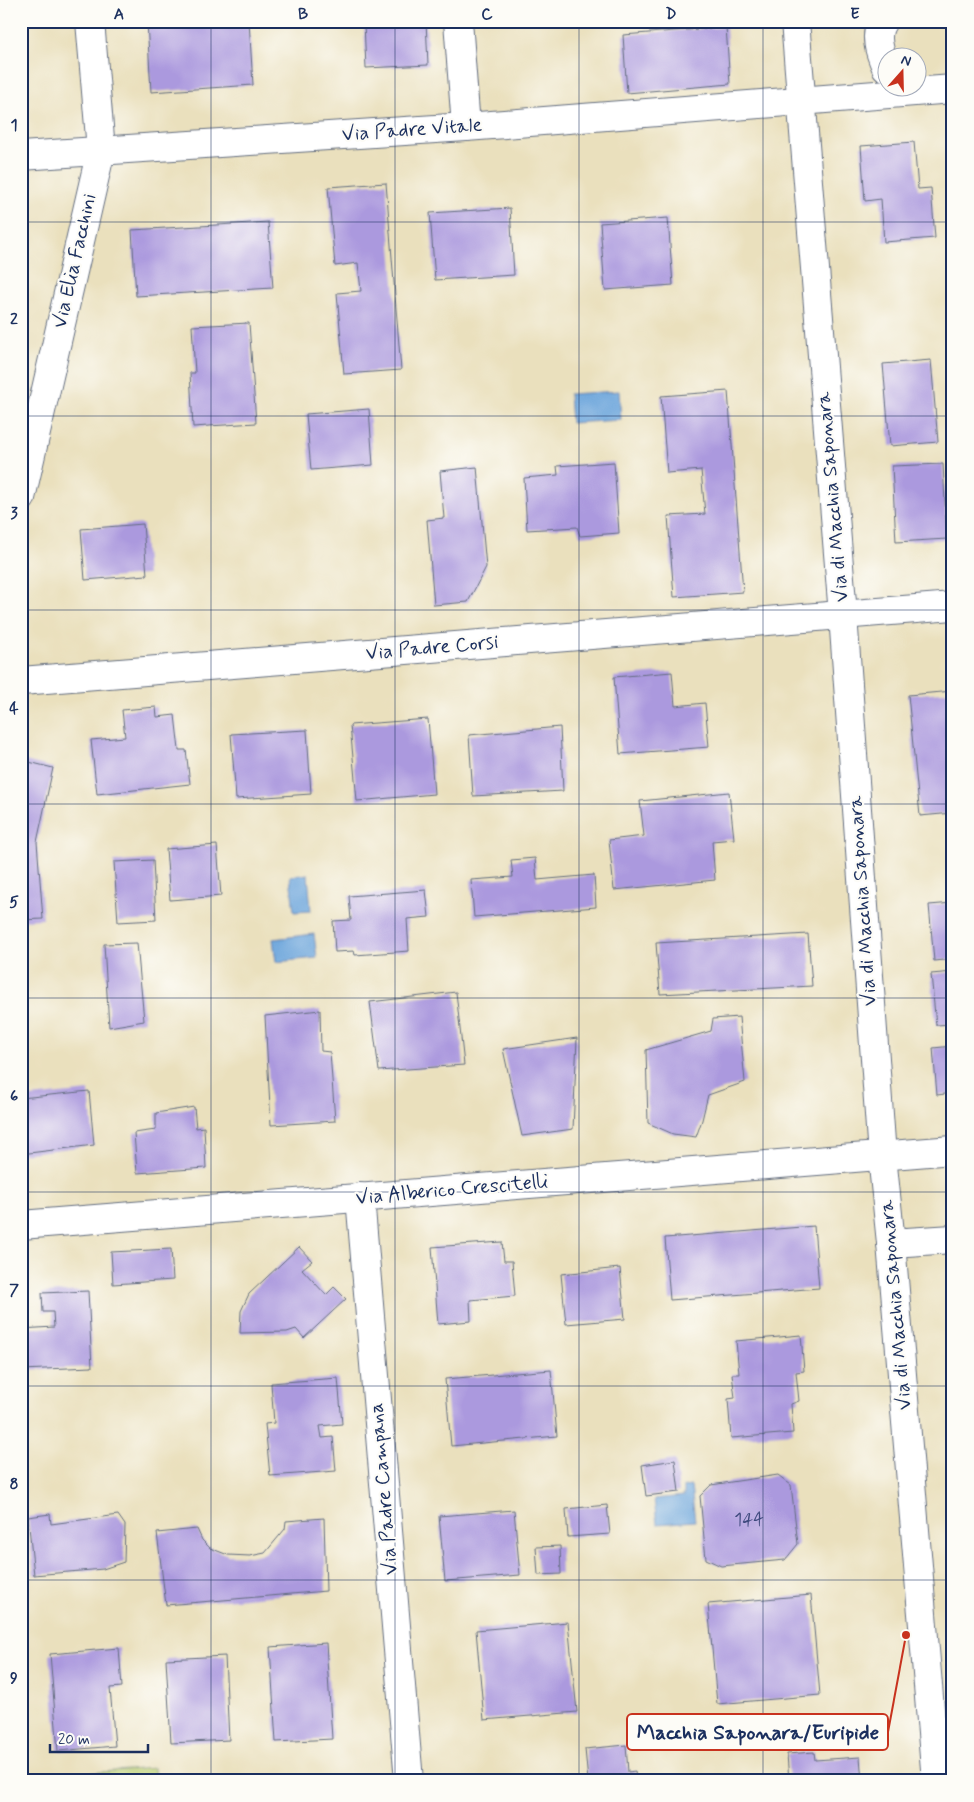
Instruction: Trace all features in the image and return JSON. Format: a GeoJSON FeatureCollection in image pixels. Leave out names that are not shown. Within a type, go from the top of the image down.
{"type":"FeatureCollection","features":[{"type":"Feature","properties":{"kind":"street","name":"Via Elia Facchini"},"geometry":{"type":"LineString","coordinates":[[21,498],[101,150],[90,21]]}},
{"type":"Feature","properties":{"kind":"street"},"geometry":{"type":"LineString","coordinates":[[458,21],[466,127]]}},
{"type":"Feature","properties":{"kind":"street","name":"Via di Macchia Saponara"},"geometry":{"type":"LineString","coordinates":[[795,21],[882,1156],[936,1781]]}},
{"type":"Feature","properties":{"kind":"street"},"geometry":{"type":"LineString","coordinates":[[880,48],[878,40],[880,25],[883,21]]}},
{"type":"Feature","properties":{"kind":"street","name":"Via Padre Vitale"},"geometry":{"type":"LineString","coordinates":[[926,90],[953,89]]}},
{"type":"Feature","properties":{"kind":"street","name":"Via Padre Vitale"},"geometry":{"type":"LineString","coordinates":[[21,156],[466,127],[802,102],[876,93]]}},
{"type":"Feature","properties":{"kind":"street","name":"Via Padre Corsi"},"geometry":{"type":"LineString","coordinates":[[21,681],[953,606]]}},
{"type":"Feature","properties":{"kind":"street","name":"Via Alberico Crescitelli"},"geometry":{"type":"LineString","coordinates":[[21,1225],[953,1150]]}},
{"type":"Feature","properties":{"kind":"street","name":"Via Padre Campana"},"geometry":{"type":"LineString","coordinates":[[360,1197],[409,1781]]}},
{"type":"Feature","properties":{"kind":"street"},"geometry":{"type":"LineString","coordinates":[[891,1243],[953,1238]]}},
{"type":"Feature","properties":{"kind":"green space"},"geometry":{"type":"Polygon","coordinates":[[[154,1768],[155,1781],[21,1781],[21,1778],[154,1768]]]}},
{"type":"Feature","properties":{"kind":"water"},"geometry":{"type":"Polygon","coordinates":[[[619,391],[621,420],[571,423],[569,394],[619,391]]]}},
{"type":"Feature","properties":{"kind":"water"},"geometry":{"type":"Polygon","coordinates":[[[308,874],[311,911],[294,912],[290,876],[308,874]]]}},
{"type":"Feature","properties":{"kind":"water"},"geometry":{"type":"Polygon","coordinates":[[[314,934],[317,958],[276,962],[273,939],[314,934]]]}},
{"type":"Feature","properties":{"kind":"water"},"geometry":{"type":"Polygon","coordinates":[[[691,1486],[695,1521],[657,1524],[654,1499],[684,1496],[684,1487],[691,1486]]]}},
{"type":"Feature","properties":{"kind":"building"},"geometry":{"type":"Polygon","coordinates":[[[147,21],[249,21],[253,85],[151,92],[147,21]]]}},
{"type":"Feature","properties":{"kind":"building"},"geometry":{"type":"Polygon","coordinates":[[[426,21],[428,65],[366,68],[364,23],[426,21]]]}},
{"type":"Feature","properties":{"kind":"building"},"geometry":{"type":"Polygon","coordinates":[[[726,27],[730,84],[627,93],[623,35],[726,27]]]}},
{"type":"Feature","properties":{"kind":"building"},"geometry":{"type":"Polygon","coordinates":[[[914,142],[918,189],[931,188],[935,238],[884,242],[881,199],[865,201],[861,146],[914,142]]]}},
{"type":"Feature","properties":{"kind":"building"},"geometry":{"type":"Polygon","coordinates":[[[386,183],[401,370],[344,374],[337,293],[361,291],[358,263],[335,266],[328,187],[386,183]]]}},
{"type":"Feature","properties":{"kind":"building"},"geometry":{"type":"Polygon","coordinates":[[[510,208],[514,275],[435,280],[430,213],[510,208]]]}},
{"type":"Feature","properties":{"kind":"building"},"geometry":{"type":"Polygon","coordinates":[[[668,218],[673,285],[605,290],[600,223],[668,218]]]}},
{"type":"Feature","properties":{"kind":"building"},"geometry":{"type":"Polygon","coordinates":[[[268,222],[273,288],[136,296],[132,230],[268,222]]]}},
{"type":"Feature","properties":{"kind":"building"},"geometry":{"type":"Polygon","coordinates":[[[249,323],[256,423],[193,427],[190,373],[195,373],[192,326],[249,323]]]}},
{"type":"Feature","properties":{"kind":"building"},"geometry":{"type":"Polygon","coordinates":[[[931,360],[938,442],[890,446],[883,364],[931,360]]]}},
{"type":"Feature","properties":{"kind":"building"},"geometry":{"type":"Polygon","coordinates":[[[728,391],[743,592],[674,597],[668,516],[705,514],[701,470],[667,473],[661,396],[728,391]]]}},
{"type":"Feature","properties":{"kind":"building"},"geometry":{"type":"Polygon","coordinates":[[[369,409],[373,465],[311,470],[306,414],[369,409]]]}},
{"type":"Feature","properties":{"kind":"building"},"geometry":{"type":"Polygon","coordinates":[[[614,462],[619,533],[580,536],[577,527],[527,530],[524,478],[558,475],[557,466],[614,462]]]}},
{"type":"Feature","properties":{"kind":"building"},"geometry":{"type":"Polygon","coordinates":[[[943,464],[947,539],[896,542],[892,466],[943,464]]]}},
{"type":"Feature","properties":{"kind":"building"},"geometry":{"type":"Polygon","coordinates":[[[477,467],[486,567],[468,602],[434,605],[427,520],[444,518],[440,471],[477,467]]]}},
{"type":"Feature","properties":{"kind":"building"},"geometry":{"type":"Polygon","coordinates":[[[143,524],[147,575],[85,580],[81,529],[143,524]]]}},
{"type":"Feature","properties":{"kind":"building"},"geometry":{"type":"Polygon","coordinates":[[[672,672],[675,706],[705,703],[709,747],[620,754],[614,677],[672,672]]]}},
{"type":"Feature","properties":{"kind":"building"},"geometry":{"type":"Polygon","coordinates":[[[953,691],[953,813],[920,816],[908,695],[953,691]]]}},
{"type":"Feature","properties":{"kind":"building"},"geometry":{"type":"Polygon","coordinates":[[[156,707],[157,717],[175,715],[179,750],[186,750],[190,784],[97,794],[91,740],[125,737],[122,710],[156,707]]]}},
{"type":"Feature","properties":{"kind":"building"},"geometry":{"type":"Polygon","coordinates":[[[428,719],[434,794],[357,801],[350,725],[428,719]]]}},
{"type":"Feature","properties":{"kind":"building"},"geometry":{"type":"Polygon","coordinates":[[[560,727],[563,791],[473,796],[469,735],[560,727]]]}},
{"type":"Feature","properties":{"kind":"building"},"geometry":{"type":"Polygon","coordinates":[[[307,730],[311,794],[236,799],[231,734],[307,730]]]}},
{"type":"Feature","properties":{"kind":"building"},"geometry":{"type":"Polygon","coordinates":[[[21,760],[53,768],[37,842],[43,919],[21,920],[21,760]]]}},
{"type":"Feature","properties":{"kind":"building"},"geometry":{"type":"Polygon","coordinates":[[[729,792],[734,839],[712,841],[715,880],[614,890],[609,840],[644,836],[640,801],[729,792]]]}},
{"type":"Feature","properties":{"kind":"building"},"geometry":{"type":"Polygon","coordinates":[[[217,845],[221,896],[170,900],[166,849],[217,845]]]}},
{"type":"Feature","properties":{"kind":"building"},"geometry":{"type":"Polygon","coordinates":[[[535,858],[537,880],[594,875],[596,907],[474,917],[471,880],[513,877],[511,860],[535,858]]]}},
{"type":"Feature","properties":{"kind":"building"},"geometry":{"type":"Polygon","coordinates":[[[153,860],[156,920],[118,922],[114,862],[153,860]]]}},
{"type":"Feature","properties":{"kind":"building"},"geometry":{"type":"Polygon","coordinates":[[[426,890],[429,917],[407,919],[409,951],[355,955],[354,951],[335,952],[333,921],[351,920],[349,896],[426,890]]]}},
{"type":"Feature","properties":{"kind":"building"},"geometry":{"type":"Polygon","coordinates":[[[953,903],[953,959],[934,961],[929,905],[953,903]]]}},
{"type":"Feature","properties":{"kind":"building"},"geometry":{"type":"Polygon","coordinates":[[[808,934],[812,986],[660,994],[656,943],[808,934]]]}},
{"type":"Feature","properties":{"kind":"building"},"geometry":{"type":"Polygon","coordinates":[[[137,943],[144,1021],[109,1027],[104,944],[137,943]]]}},
{"type":"Feature","properties":{"kind":"building"},"geometry":{"type":"Polygon","coordinates":[[[953,972],[953,1024],[936,1025],[931,974],[953,972]]]}},
{"type":"Feature","properties":{"kind":"building"},"geometry":{"type":"Polygon","coordinates":[[[456,992],[464,1065],[379,1071],[370,1002],[456,992]]]}},
{"type":"Feature","properties":{"kind":"building"},"geometry":{"type":"Polygon","coordinates":[[[320,1010],[321,1051],[330,1052],[335,1121],[271,1125],[265,1016],[320,1010]]]}},
{"type":"Feature","properties":{"kind":"building"},"geometry":{"type":"Polygon","coordinates":[[[739,1017],[745,1082],[708,1095],[696,1137],[673,1134],[648,1123],[646,1050],[711,1031],[713,1019],[739,1017]]]}},
{"type":"Feature","properties":{"kind":"building"},"geometry":{"type":"Polygon","coordinates":[[[577,1038],[573,1129],[522,1136],[503,1049],[577,1038]]]}},
{"type":"Feature","properties":{"kind":"building"},"geometry":{"type":"Polygon","coordinates":[[[953,1046],[953,1093],[937,1095],[933,1048],[953,1046]]]}},
{"type":"Feature","properties":{"kind":"building"},"geometry":{"type":"Polygon","coordinates":[[[89,1091],[94,1145],[21,1154],[21,1098],[89,1091]]]}},
{"type":"Feature","properties":{"kind":"building"},"geometry":{"type":"Polygon","coordinates":[[[194,1107],[196,1128],[204,1127],[206,1168],[137,1173],[134,1133],[156,1130],[156,1113],[194,1107]]]}},
{"type":"Feature","properties":{"kind":"building"},"geometry":{"type":"Polygon","coordinates":[[[814,1226],[819,1288],[670,1300],[665,1238],[814,1226]]]}},
{"type":"Feature","properties":{"kind":"building"},"geometry":{"type":"Polygon","coordinates":[[[502,1242],[504,1261],[512,1261],[515,1296],[470,1300],[471,1321],[438,1324],[432,1247],[502,1242]]]}},
{"type":"Feature","properties":{"kind":"building"},"geometry":{"type":"Polygon","coordinates":[[[299,1247],[312,1261],[302,1269],[326,1295],[334,1287],[346,1299],[304,1338],[296,1329],[287,1332],[240,1333],[241,1311],[249,1294],[299,1247]]]}},
{"type":"Feature","properties":{"kind":"building"},"geometry":{"type":"Polygon","coordinates":[[[171,1249],[173,1280],[113,1284],[111,1252],[171,1249]]]}},
{"type":"Feature","properties":{"kind":"building"},"geometry":{"type":"Polygon","coordinates":[[[620,1268],[625,1319],[566,1324],[561,1274],[620,1268]]]}},
{"type":"Feature","properties":{"kind":"building"},"geometry":{"type":"Polygon","coordinates":[[[88,1291],[92,1367],[21,1370],[21,1329],[54,1327],[53,1312],[43,1312],[42,1293],[88,1291]]]}},
{"type":"Feature","properties":{"kind":"building"},"geometry":{"type":"Polygon","coordinates":[[[801,1335],[804,1371],[796,1372],[799,1401],[791,1404],[793,1433],[731,1438],[728,1399],[735,1398],[732,1374],[739,1374],[736,1341],[801,1335]]]}},
{"type":"Feature","properties":{"kind":"building"},"geometry":{"type":"Polygon","coordinates":[[[551,1370],[557,1436],[451,1446],[445,1379],[551,1370]]]}},
{"type":"Feature","properties":{"kind":"building"},"geometry":{"type":"Polygon","coordinates":[[[338,1378],[342,1424],[320,1426],[322,1438],[333,1437],[336,1471],[270,1476],[265,1424],[274,1423],[271,1383],[338,1378]]]}},
{"type":"Feature","properties":{"kind":"building"},"geometry":{"type":"Polygon","coordinates":[[[675,1460],[679,1492],[646,1496],[642,1465],[675,1460]]]}},
{"type":"Feature","properties":{"kind":"building"},"geometry":{"type":"Polygon","coordinates":[[[778,1475],[791,1485],[798,1544],[785,1560],[721,1566],[706,1559],[700,1496],[711,1485],[778,1475]]]}},
{"type":"Feature","properties":{"kind":"building"},"geometry":{"type":"Polygon","coordinates":[[[607,1505],[610,1534],[568,1537],[566,1509],[607,1505]]]}},
{"type":"Feature","properties":{"kind":"building"},"geometry":{"type":"Polygon","coordinates":[[[514,1510],[520,1575],[445,1581],[439,1516],[514,1510]]]}},
{"type":"Feature","properties":{"kind":"building"},"geometry":{"type":"Polygon","coordinates":[[[50,1514],[51,1524],[118,1515],[125,1525],[124,1562],[103,1569],[34,1575],[28,1517],[50,1514]]]}},
{"type":"Feature","properties":{"kind":"building"},"geometry":{"type":"Polygon","coordinates":[[[324,1518],[326,1591],[166,1605],[157,1533],[197,1529],[202,1540],[210,1548],[228,1555],[250,1556],[265,1553],[285,1529],[286,1521],[324,1518]]]}},
{"type":"Feature","properties":{"kind":"building"},"geometry":{"type":"Polygon","coordinates":[[[560,1546],[561,1574],[538,1575],[536,1547],[560,1546]]]}},
{"type":"Feature","properties":{"kind":"building"},"geometry":{"type":"Polygon","coordinates":[[[811,1595],[820,1695],[717,1704],[708,1604],[811,1595]]]}},
{"type":"Feature","properties":{"kind":"building"},"geometry":{"type":"Polygon","coordinates":[[[568,1622],[577,1712],[484,1720],[476,1630],[568,1622]]]}},
{"type":"Feature","properties":{"kind":"building"},"geometry":{"type":"Polygon","coordinates":[[[326,1643],[332,1739],[276,1742],[270,1647],[326,1643]]]}},
{"type":"Feature","properties":{"kind":"building"},"geometry":{"type":"Polygon","coordinates":[[[119,1648],[122,1687],[110,1688],[115,1746],[58,1751],[50,1654],[119,1648]]]}},
{"type":"Feature","properties":{"kind":"building"},"geometry":{"type":"Polygon","coordinates":[[[225,1656],[229,1740],[171,1743],[166,1659],[225,1656]]]}},
{"type":"Feature","properties":{"kind":"building"},"geometry":{"type":"Polygon","coordinates":[[[626,1745],[628,1772],[635,1771],[636,1781],[588,1781],[585,1749],[626,1745]]]}},
{"type":"Feature","properties":{"kind":"building"},"geometry":{"type":"Polygon","coordinates":[[[814,1752],[815,1760],[860,1757],[862,1781],[789,1781],[787,1754],[814,1752]]]}},
{"type":"Feature","properties":{"kind":"building"},"geometry":{"type":"Polygon","coordinates":[[[539,1777],[540,1781],[511,1781],[511,1779],[539,1777]]]}},
{"type":"Feature","properties":{"kind":"place","name":"Macchia Saponara/Euripide"},"geometry":{"type":"Point","coordinates":[906,1635]}}]}
